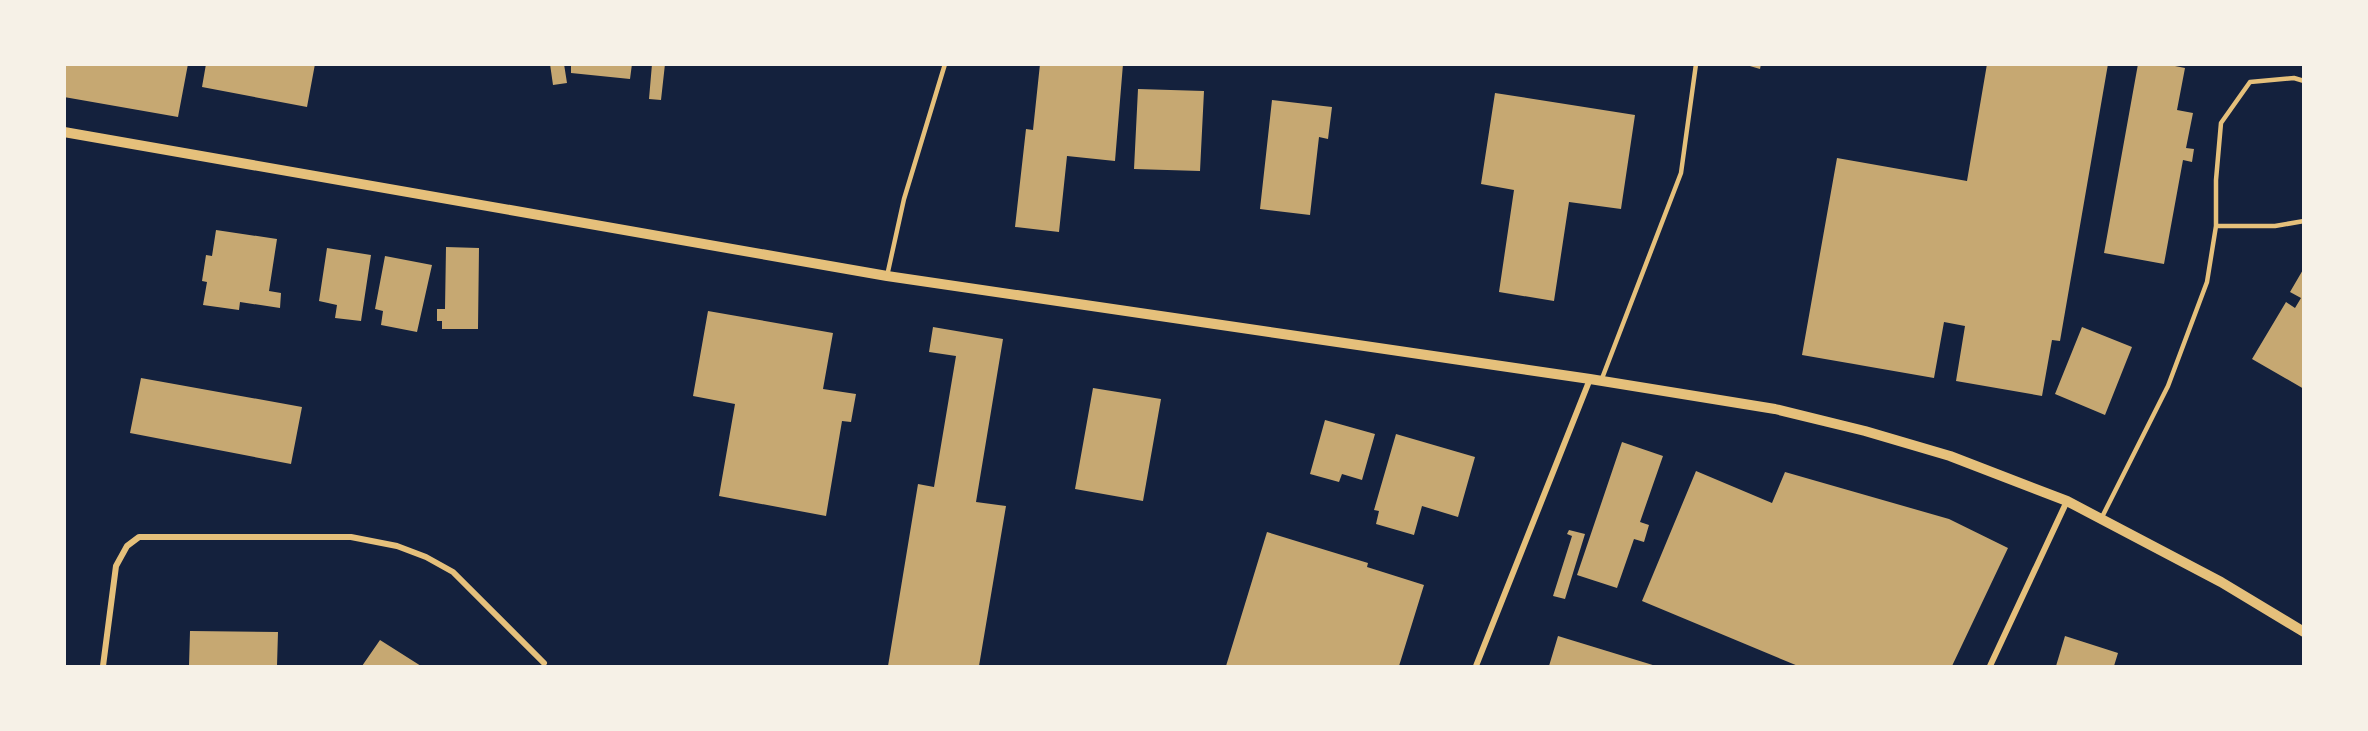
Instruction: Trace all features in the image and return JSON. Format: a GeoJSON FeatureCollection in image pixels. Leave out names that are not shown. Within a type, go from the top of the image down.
{"type":"FeatureCollection","features":[{"type":"Feature","properties":{"kind":"street"},"geometry":{"type":"LineString","coordinates":[[64,132],[887,276],[1596,380],[1775,409],[1865,430],[1950,456],[2067,501],[2221,582],[2304,632]]}},
{"type":"Feature","properties":{"kind":"street"},"geometry":{"type":"LineString","coordinates":[[1476,666],[1596,380]]}},
{"type":"Feature","properties":{"kind":"street"},"geometry":{"type":"LineString","coordinates":[[1990,666],[2067,501]]}},
{"type":"Feature","properties":{"kind":"street"},"geometry":{"type":"LineString","coordinates":[[103,666],[116,566],[127,546],[139,537],[351,537],[397,546],[426,557],[453,572],[544,663]]}},
{"type":"Feature","properties":{"kind":"lane"},"geometry":{"type":"LineString","coordinates":[[887,276],[904,199],[945,64]]}},
{"type":"Feature","properties":{"kind":"lane"},"geometry":{"type":"LineString","coordinates":[[1596,380],[1681,173],[1696,64]]}},
{"type":"Feature","properties":{"kind":"lane"},"geometry":{"type":"LineString","coordinates":[[2101,519],[2172,376],[2207,282],[2216,226],[2216,180],[2221,123],[2250,82],[2294,78],[2304,81]]}},
{"type":"Feature","properties":{"kind":"lane"},"geometry":{"type":"LineString","coordinates":[[2216,226],[2275,226],[2304,221]]}},
{"type":"Feature","properties":{"kind":"building"},"geometry":{"type":"Polygon","coordinates":[[[64,64],[188,64],[178,117],[64,97],[64,64]]]}},
{"type":"Feature","properties":{"kind":"building"},"geometry":{"type":"Polygon","coordinates":[[[206,64],[315,64],[307,107],[202,87],[206,64]]]}},
{"type":"Feature","properties":{"kind":"building"},"geometry":{"type":"Polygon","coordinates":[[[550,64],[564,64],[567,83],[553,85],[550,64]]]}},
{"type":"Feature","properties":{"kind":"building"},"geometry":{"type":"Polygon","coordinates":[[[571,64],[632,64],[630,79],[571,73],[571,64]]]}},
{"type":"Feature","properties":{"kind":"building"},"geometry":{"type":"Polygon","coordinates":[[[652,64],[665,64],[661,100],[649,99],[652,64]]]}},
{"type":"Feature","properties":{"kind":"building"},"geometry":{"type":"Polygon","coordinates":[[[1040,64],[1123,64],[1115,161],[1067,156],[1059,232],[1015,227],[1026,129],[1033,130],[1040,64]]]}},
{"type":"Feature","properties":{"kind":"building"},"geometry":{"type":"Polygon","coordinates":[[[1743,64],[1761,64],[1760,69],[1743,64]]]}},
{"type":"Feature","properties":{"kind":"building"},"geometry":{"type":"Polygon","coordinates":[[[1987,64],[2108,64],[2060,341],[2052,340],[2042,396],[1956,381],[1965,326],[1944,322],[1934,378],[1802,355],[1837,158],[1967,181],[1987,64]]]}},
{"type":"Feature","properties":{"kind":"building"},"geometry":{"type":"Polygon","coordinates":[[[2138,64],[2165,64],[2185,68],[2177,110],[2193,113],[2186,148],[2194,149],[2192,162],[2183,160],[2164,264],[2104,253],[2138,64]]]}},
{"type":"Feature","properties":{"kind":"building"},"geometry":{"type":"Polygon","coordinates":[[[1138,89],[1204,91],[1200,171],[1134,169],[1138,89]]]}},
{"type":"Feature","properties":{"kind":"building"},"geometry":{"type":"Polygon","coordinates":[[[1495,93],[1635,115],[1621,209],[1569,202],[1554,301],[1499,292],[1514,190],[1481,184],[1495,93]]]}},
{"type":"Feature","properties":{"kind":"building"},"geometry":{"type":"Polygon","coordinates":[[[1272,100],[1332,107],[1328,139],[1319,137],[1310,215],[1260,209],[1272,100]]]}},
{"type":"Feature","properties":{"kind":"building"},"geometry":{"type":"Polygon","coordinates":[[[216,230],[277,239],[269,291],[281,293],[280,308],[240,302],[239,310],[203,305],[207,282],[202,281],[206,255],[212,256],[216,230]]]}},
{"type":"Feature","properties":{"kind":"building"},"geometry":{"type":"Polygon","coordinates":[[[446,247],[479,248],[478,329],[442,329],[442,321],[437,321],[437,309],[445,309],[446,247]]]}},
{"type":"Feature","properties":{"kind":"building"},"geometry":{"type":"Polygon","coordinates":[[[327,248],[371,255],[361,321],[335,318],[337,305],[319,301],[327,248]]]}},
{"type":"Feature","properties":{"kind":"building"},"geometry":{"type":"Polygon","coordinates":[[[385,256],[432,265],[417,332],[381,325],[383,311],[375,309],[385,256]]]}},
{"type":"Feature","properties":{"kind":"building"},"geometry":{"type":"Polygon","coordinates":[[[2304,268],[2304,389],[2252,359],[2286,302],[2295,308],[2301,298],[2290,292],[2304,268]]]}},
{"type":"Feature","properties":{"kind":"building"},"geometry":{"type":"Polygon","coordinates":[[[708,311],[833,333],[823,389],[856,394],[851,422],[842,421],[826,516],[719,496],[735,404],[693,396],[708,311]]]}},
{"type":"Feature","properties":{"kind":"building"},"geometry":{"type":"Polygon","coordinates":[[[933,327],[1003,339],[976,502],[1006,506],[979,666],[888,666],[918,484],[934,487],[956,356],[929,352],[933,327]]]}},
{"type":"Feature","properties":{"kind":"building"},"geometry":{"type":"Polygon","coordinates":[[[2082,327],[2132,347],[2105,415],[2055,394],[2082,327]]]}},
{"type":"Feature","properties":{"kind":"building"},"geometry":{"type":"Polygon","coordinates":[[[141,378],[302,407],[291,464],[130,433],[141,378]]]}},
{"type":"Feature","properties":{"kind":"building"},"geometry":{"type":"Polygon","coordinates":[[[1093,388],[1161,399],[1143,501],[1075,489],[1093,388]]]}},
{"type":"Feature","properties":{"kind":"building"},"geometry":{"type":"Polygon","coordinates":[[[1325,420],[1375,434],[1362,480],[1342,474],[1339,482],[1310,474],[1325,420]]]}},
{"type":"Feature","properties":{"kind":"building"},"geometry":{"type":"Polygon","coordinates":[[[1396,434],[1475,457],[1458,517],[1422,506],[1414,535],[1376,524],[1379,511],[1374,510],[1396,434]]]}},
{"type":"Feature","properties":{"kind":"building"},"geometry":{"type":"Polygon","coordinates":[[[1622,442],[1663,456],[1640,522],[1649,525],[1644,542],[1634,539],[1617,588],[1577,575],[1622,442]]]}},
{"type":"Feature","properties":{"kind":"building"},"geometry":{"type":"Polygon","coordinates":[[[1696,471],[1772,503],[1785,472],[1949,519],[2008,548],[1952,666],[1798,666],[1642,601],[1696,471]]]}},
{"type":"Feature","properties":{"kind":"building"},"geometry":{"type":"Polygon","coordinates":[[[1569,530],[1585,534],[1565,599],[1553,596],[1572,536],[1567,534],[1569,530]]]}},
{"type":"Feature","properties":{"kind":"building"},"geometry":{"type":"Polygon","coordinates":[[[1267,532],[1368,563],[1367,567],[1424,585],[1399,666],[1226,666],[1267,532]]]}},
{"type":"Feature","properties":{"kind":"building"},"geometry":{"type":"Polygon","coordinates":[[[190,631],[278,632],[277,666],[189,666],[190,631]]]}},
{"type":"Feature","properties":{"kind":"building"},"geometry":{"type":"Polygon","coordinates":[[[1558,636],[1656,666],[1549,666],[1558,636]]]}},
{"type":"Feature","properties":{"kind":"building"},"geometry":{"type":"Polygon","coordinates":[[[2065,636],[2118,653],[2114,666],[2056,666],[2065,636]]]}},
{"type":"Feature","properties":{"kind":"building"},"geometry":{"type":"Polygon","coordinates":[[[380,640],[421,666],[362,666],[380,640]]]}}]}
